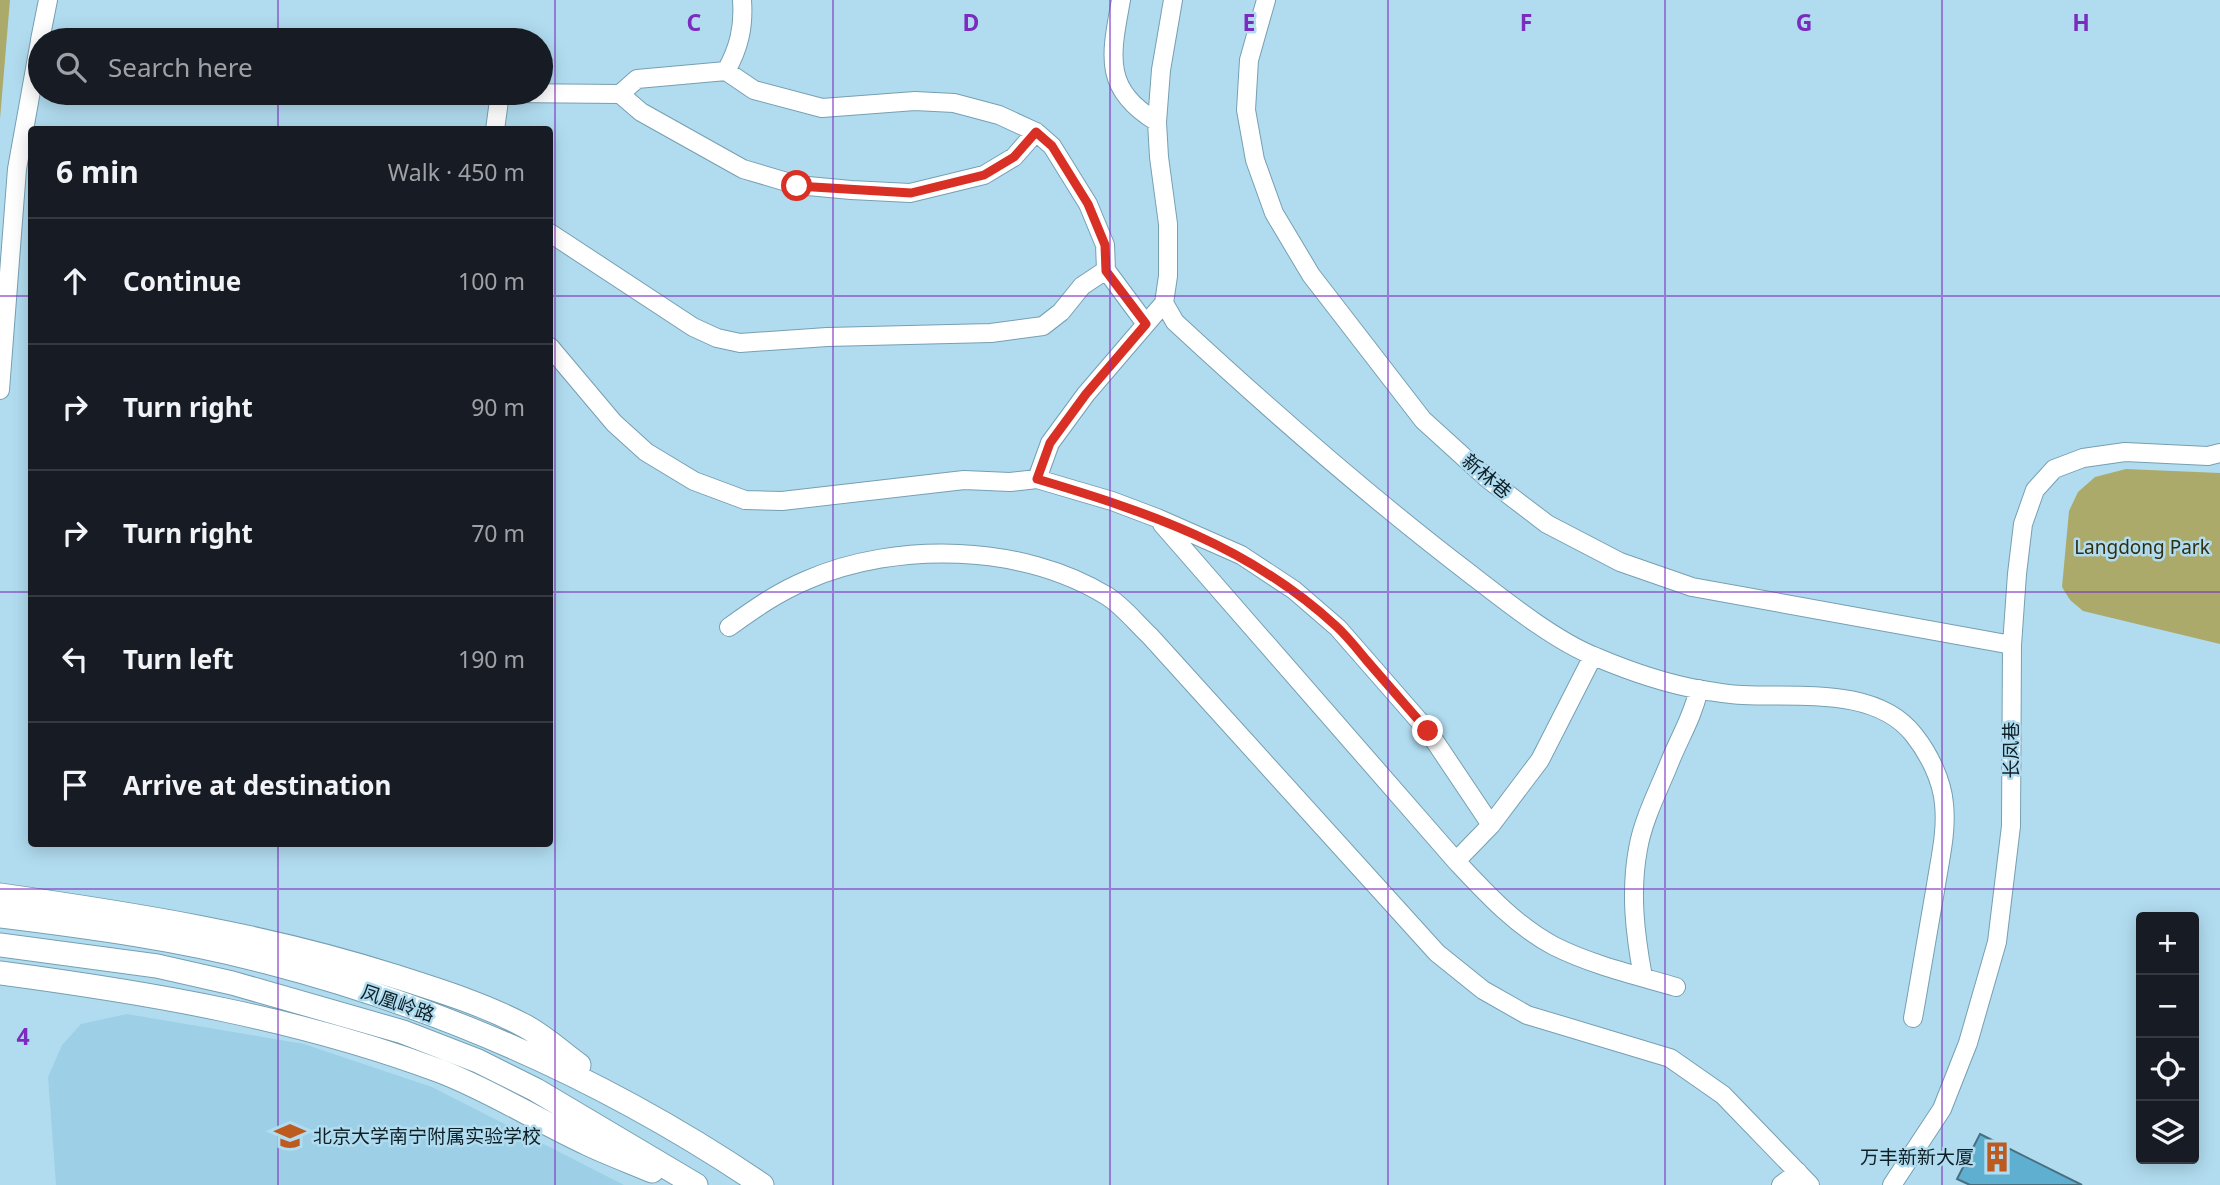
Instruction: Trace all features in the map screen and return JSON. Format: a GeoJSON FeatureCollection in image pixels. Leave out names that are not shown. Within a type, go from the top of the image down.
{"type":"FeatureCollection","features":[{"type":"Feature","properties":{"kind":"main road"},"geometry":{"type":"LineString","coordinates":[[0,895],[112,911],[236,934],[342,959],[414,982],[526,1026],[633,1104]]}},
{"type":"Feature","properties":{"kind":"main road","name":"凤凰岭路"},"geometry":{"type":"LineString","coordinates":[[0,916],[118,931],[264,961],[477,1030],[533,1054],[633,1104],[762,1185]]}},
{"type":"Feature","properties":{"kind":"main road","name":"凤凰岭路"},"geometry":{"type":"LineString","coordinates":[[0,944],[157,966],[309,1004],[404,1032],[498,1070],[537,1090],[696,1185]]}},
{"type":"Feature","properties":{"kind":"main road"},"geometry":{"type":"LineString","coordinates":[[0,972],[204,1004],[310,1030],[388,1053],[489,1092],[587,1143],[685,1185]]}},
{"type":"Feature","properties":{"kind":"street"},"geometry":{"type":"LineString","coordinates":[[43,28],[48,0]]}},
{"type":"Feature","properties":{"kind":"street"},"geometry":{"type":"LineString","coordinates":[[726,71],[738,49],[743,16],[742,0]]}},
{"type":"Feature","properties":{"kind":"street"},"geometry":{"type":"LineString","coordinates":[[1121,0],[1112,41],[1113,66],[1121,88],[1138,110],[1157,122]]}},
{"type":"Feature","properties":{"kind":"street"},"geometry":{"type":"LineString","coordinates":[[1037,479],[1050,443],[1086,394],[1164,303],[1168,276],[1168,224],[1157,122],[1161,69],[1173,0]]}},
{"type":"Feature","properties":{"kind":"street","name":"新林巷"},"geometry":{"type":"LineString","coordinates":[[1266,0],[1250,60],[1246,110],[1255,160],[1274,213],[1311,275],[1423,421],[1488,479],[1548,524],[1620,562],[1692,587],[2012,645]]}},
{"type":"Feature","properties":{"kind":"street"},"geometry":{"type":"LineString","coordinates":[[620,94],[636,79],[726,71],[754,90],[822,108],[915,101],[954,103],[999,115],[1036,132],[1052,146],[1088,204],[1105,245],[1106,271],[1146,324]]}},
{"type":"Feature","properties":{"kind":"street"},"geometry":{"type":"LineString","coordinates":[[553,93],[620,94],[641,112],[707,151],[743,169],[797,186],[911,193],[984,175],[1014,157],[1036,132]]}},
{"type":"Feature","properties":{"kind":"street"},"geometry":{"type":"LineString","coordinates":[[0,390],[17,169],[28,105]]}},
{"type":"Feature","properties":{"kind":"street"},"geometry":{"type":"LineString","coordinates":[[496,126],[498,105]]}},
{"type":"Feature","properties":{"kind":"street"},"geometry":{"type":"LineString","coordinates":[[553,235],[692,327],[717,338],[740,343],[827,337],[991,333],[1043,326],[1061,312],[1082,286],[1106,271]]}},
{"type":"Feature","properties":{"kind":"street"},"geometry":{"type":"LineString","coordinates":[[1164,303],[1175,322],[1281,421],[1439,551],[1510,604],[1593,656],[1699,690],[1742,695],[1805,695],[1870,705],[1893,716],[1913,733],[1938,776],[1944,804],[1944,835],[1913,1018]]}},
{"type":"Feature","properties":{"kind":"street"},"geometry":{"type":"LineString","coordinates":[[553,351],[614,423],[646,452],[694,481],[745,500],[782,501],[964,480],[1010,482],[1037,479],[1112,501],[1241,555],[1294,590],[1338,628],[1428,731],[1491,825]]}},
{"type":"Feature","properties":{"kind":"street","name":"长凤巷"},"geometry":{"type":"LineString","coordinates":[[1892,1185],[1942,1109],[1968,1043],[1997,942],[2011,826],[2012,645],[2023,524],[2035,490],[2054,469],[2083,458],[2125,452],[2208,456],[2220,453]]}},
{"type":"Feature","properties":{"kind":"street"},"geometry":{"type":"LineString","coordinates":[[1157,518],[1489,897],[1551,944],[1584,960],[1676,986]]}},
{"type":"Feature","properties":{"kind":"street"},"geometry":{"type":"LineString","coordinates":[[729,627],[767,600],[807,579],[849,566],[904,556],[958,552],[1014,560],[1058,571],[1109,597],[1150,636],[1437,953],[1483,990],[1527,1015],[1670,1058],[1723,1096],[1804,1179],[1781,1185]]}},
{"type":"Feature","properties":{"kind":"street"},"geometry":{"type":"LineString","coordinates":[[1456,861],[1491,825],[1540,760],[1593,656]]}},
{"type":"Feature","properties":{"kind":"street"},"geometry":{"type":"LineString","coordinates":[[1643,977],[1633,893],[1638,848],[1651,806],[1693,715],[1699,690]]}},
{"type":"Feature","properties":{"kind":"shaded area","name":"北京大学南宁附属实验学校"},"geometry":{"type":"Polygon","coordinates":[[[127,1014],[304,1044],[432,1087],[624,1185],[56,1185],[48,1077],[62,1045],[81,1024],[127,1014]]]}},
{"type":"Feature","properties":{"kind":"green space"},"geometry":{"type":"Polygon","coordinates":[[[0,0],[10,0],[0,119],[0,0]]]}},
{"type":"Feature","properties":{"kind":"green space","name":"Langdong Park"},"geometry":{"type":"Polygon","coordinates":[[[2126,469],[2220,473],[2220,644],[2083,611],[2070,600],[2062,587],[2069,511],[2078,492],[2095,477],[2126,469]]]}},
{"type":"Feature","properties":{"kind":"building","name":"万丰新新大厦"},"geometry":{"type":"Polygon","coordinates":[[[1980,1134],[2082,1185],[1970,1185],[1957,1179],[1980,1134]]]}},
{"type":"Feature","properties":{"kind":"place","name":"北京大学南宁附属实验学校"},"geometry":{"type":"Point","coordinates":[290,1136]}},
{"type":"Feature","properties":{"kind":"place","name":"万丰新新大厦"},"geometry":{"type":"Point","coordinates":[1997,1157]}},
{"type":"Feature","properties":{"kind":"route"},"geometry":{"type":"LineString","coordinates":[[797,186],[911,193],[984,175],[1014,157],[1036,132],[1052,146],[1088,204],[1105,245],[1106,271],[1146,324],[1086,394],[1050,443],[1037,479],[1112,501],[1241,555],[1294,590],[1338,628],[1428,731]]}}]}
